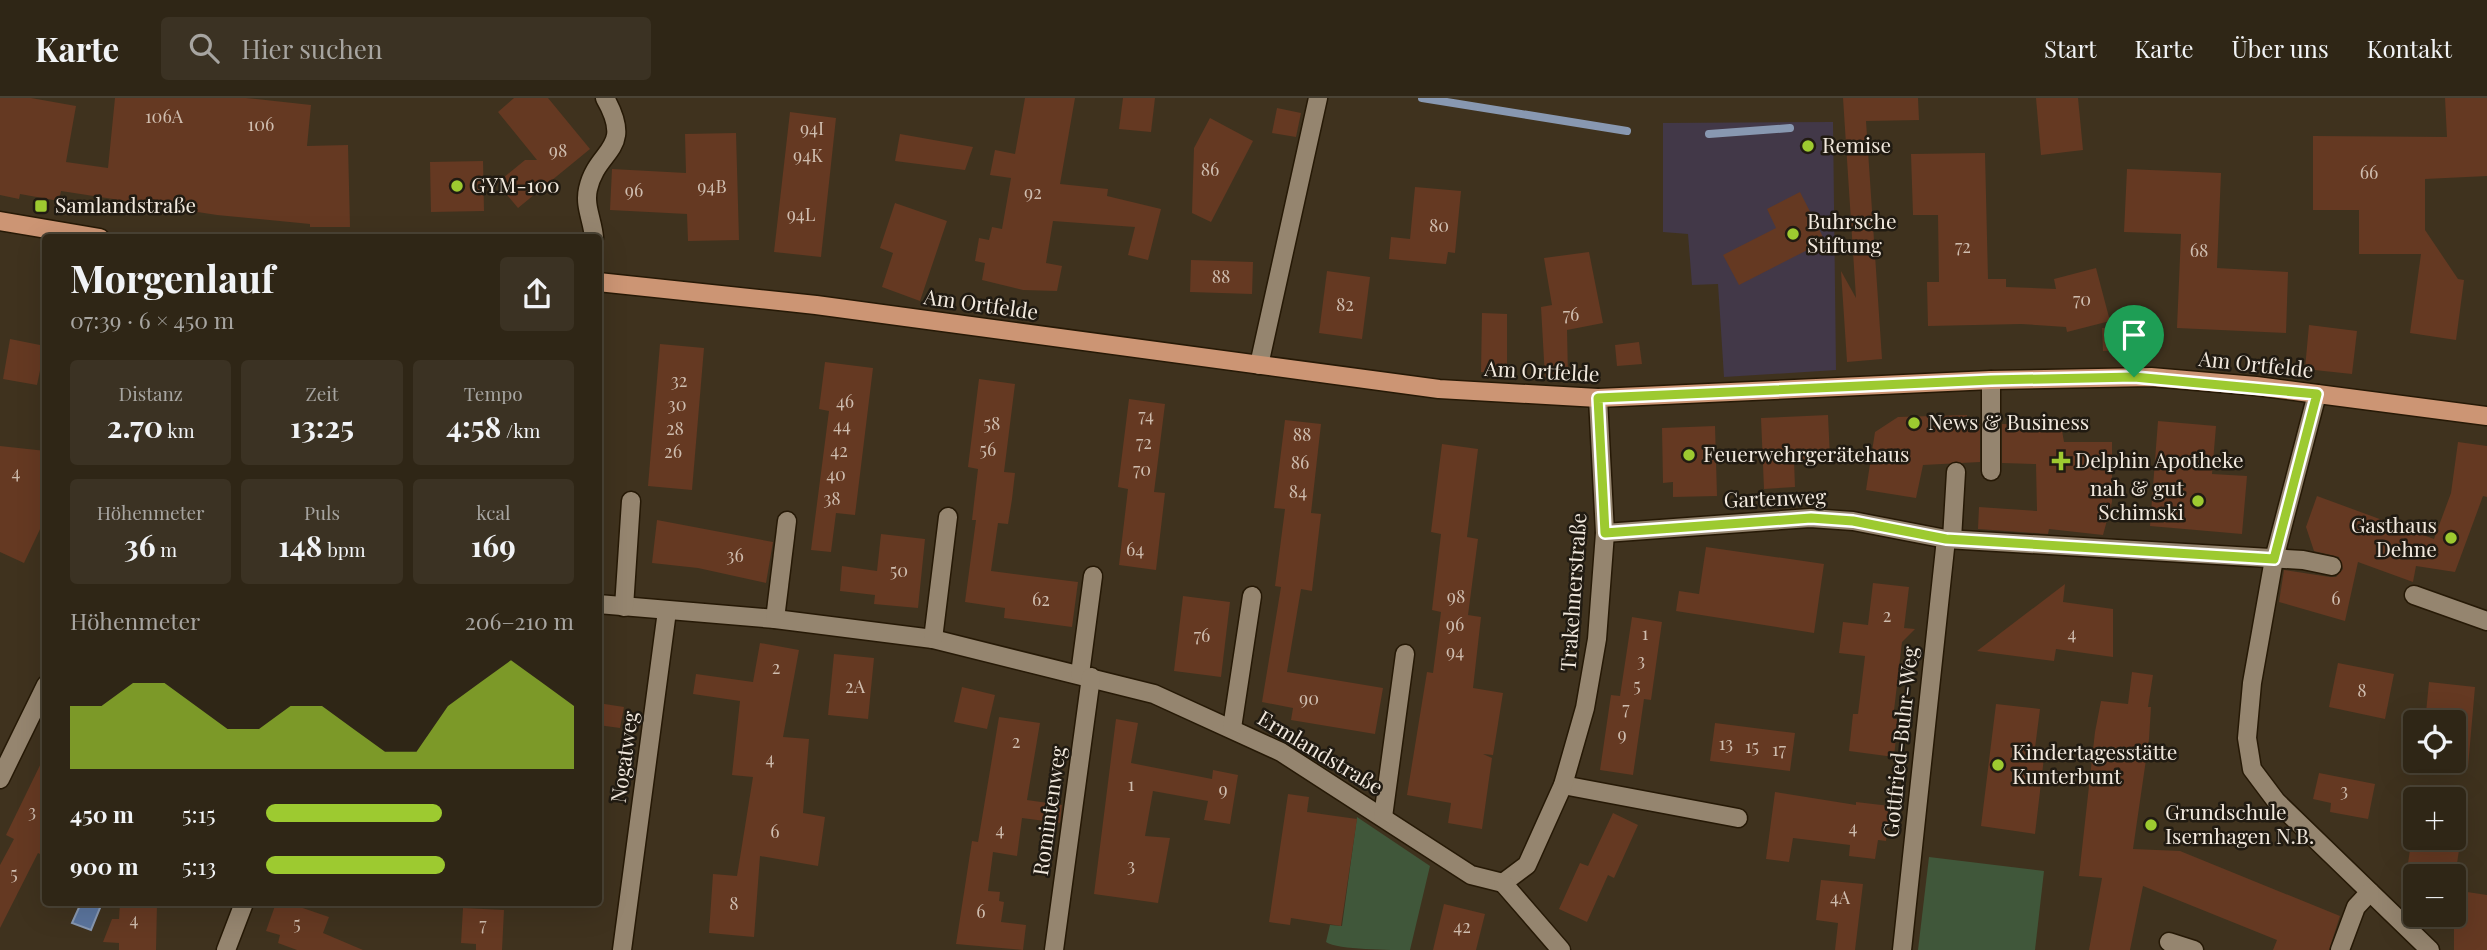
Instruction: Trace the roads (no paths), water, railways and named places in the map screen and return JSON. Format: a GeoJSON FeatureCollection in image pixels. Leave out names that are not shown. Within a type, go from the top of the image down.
{"type":"FeatureCollection","features":[{"type":"Feature","properties":{"kind":"main road"},"geometry":{"type":"LineString","coordinates":[[0,221],[76,234]]}},
{"type":"Feature","properties":{"kind":"main road","name":"Am Ortfelde"},"geometry":{"type":"LineString","coordinates":[[602,282],[816,305],[1439,389],[1598,398],[1991,380],[2151,377],[2317,394],[2487,416]]}},
{"type":"Feature","properties":{"kind":"street"},"geometry":{"type":"LineString","coordinates":[[593,234],[586,203],[588,188],[615,143],[615,122],[605,98]]}},
{"type":"Feature","properties":{"kind":"street"},"geometry":{"type":"LineString","coordinates":[[1259,365],[1318,98]]}},
{"type":"Feature","properties":{"kind":"street"},"geometry":{"type":"LineString","coordinates":[[1991,380],[1991,471]]}},
{"type":"Feature","properties":{"kind":"street"},"geometry":{"type":"LineString","coordinates":[[2317,394],[2274,559],[2252,683],[2247,738],[2252,769],[2276,801],[2426,948]]}},
{"type":"Feature","properties":{"kind":"street","name":"Trakehnerstraße"},"geometry":{"type":"LineString","coordinates":[[1503,883],[1527,864],[1563,785],[1585,708],[1597,639],[1605,533],[1598,398]]}},
{"type":"Feature","properties":{"kind":"street","name":"Gottfried-Buhr-Weg"},"geometry":{"type":"LineString","coordinates":[[1902,950],[1956,472]]}},
{"type":"Feature","properties":{"kind":"street"},"geometry":{"type":"LineString","coordinates":[[624,607],[631,501]]}},
{"type":"Feature","properties":{"kind":"street"},"geometry":{"type":"LineString","coordinates":[[933,639],[948,517]]}},
{"type":"Feature","properties":{"kind":"street","name":"Gartenweg"},"geometry":{"type":"LineString","coordinates":[[1605,533],[1811,518],[1853,521],[1949,539],[2274,559]]}},
{"type":"Feature","properties":{"kind":"street"},"geometry":{"type":"LineString","coordinates":[[775,619],[787,521]]}},
{"type":"Feature","properties":{"kind":"street"},"geometry":{"type":"LineString","coordinates":[[2274,559],[2332,566]]}},
{"type":"Feature","properties":{"kind":"street"},"geometry":{"type":"LineString","coordinates":[[1086,676],[1093,576]]}},
{"type":"Feature","properties":{"kind":"street"},"geometry":{"type":"LineString","coordinates":[[2414,595],[2487,621]]}},
{"type":"Feature","properties":{"kind":"street","name":"Ermlandstraße"},"geometry":{"type":"LineString","coordinates":[[1232,728],[1252,596]]}},
{"type":"Feature","properties":{"kind":"street","name":"Ermlandstraße"},"geometry":{"type":"LineString","coordinates":[[602,604],[775,619],[933,639],[1154,694],[1281,752],[1472,875],[1503,883]]}},
{"type":"Feature","properties":{"kind":"street","name":"Nogatweg"},"geometry":{"type":"LineString","coordinates":[[622,950],[667,611]]}},
{"type":"Feature","properties":{"kind":"street","name":"Ermlandstraße"},"geometry":{"type":"LineString","coordinates":[[1383,817],[1405,654]]}},
{"type":"Feature","properties":{"kind":"street","name":"Romintenweg"},"geometry":{"type":"LineString","coordinates":[[1054,950],[1086,676]]}},
{"type":"Feature","properties":{"kind":"street"},"geometry":{"type":"LineString","coordinates":[[0,779],[42,693]]}},
{"type":"Feature","properties":{"kind":"street"},"geometry":{"type":"LineString","coordinates":[[1563,785],[1738,818]]}},
{"type":"Feature","properties":{"kind":"street"},"geometry":{"type":"LineString","coordinates":[[1503,883],[1561,950]]}},
{"type":"Feature","properties":{"kind":"street"},"geometry":{"type":"LineString","coordinates":[[2340,950],[2356,907],[2370,892]]}},
{"type":"Feature","properties":{"kind":"street"},"geometry":{"type":"LineString","coordinates":[[226,950],[243,906]]}},
{"type":"Feature","properties":{"kind":"street"},"geometry":{"type":"LineString","coordinates":[[2169,942],[2194,950]]}},
{"type":"Feature","properties":{"kind":"water"},"geometry":{"type":"Polygon","coordinates":[[[80,906],[101,906],[91,930],[72,923],[80,906]]]}},
{"type":"Feature","properties":{"kind":"waterway"},"geometry":{"type":"LineString","coordinates":[[1422,98],[1627,131]]}},
{"type":"Feature","properties":{"kind":"waterway"},"geometry":{"type":"LineString","coordinates":[[1709,134],[1790,128]]}},
{"type":"Feature","properties":{"kind":"place","name":"Remise"},"geometry":{"type":"Point","coordinates":[1808,146]}},
{"type":"Feature","properties":{"kind":"place","name":"GYM-100"},"geometry":{"type":"Point","coordinates":[457,186]}},
{"type":"Feature","properties":{"kind":"place","name":"Samlandstraße"},"geometry":{"type":"Point","coordinates":[41,206]}},
{"type":"Feature","properties":{"kind":"place","name":"Buhrsche Stiftung"},"geometry":{"type":"Point","coordinates":[1793,234]}},
{"type":"Feature","properties":{"kind":"place","name":"News & Business"},"geometry":{"type":"Point","coordinates":[1914,423]}},
{"type":"Feature","properties":{"kind":"place","name":"Feuerwehrgerätehaus"},"geometry":{"type":"Point","coordinates":[1689,455]}},
{"type":"Feature","properties":{"kind":"place","name":"Delphin Apotheke"},"geometry":{"type":"Point","coordinates":[2061,461]}},
{"type":"Feature","properties":{"kind":"place","name":"nah & gut Schimski"},"geometry":{"type":"Point","coordinates":[2198,501]}},
{"type":"Feature","properties":{"kind":"place","name":"Gasthaus Dehne"},"geometry":{"type":"Point","coordinates":[2451,538]}},
{"type":"Feature","properties":{"kind":"place","name":"Kindertagesstätte Kunterbunt"},"geometry":{"type":"Point","coordinates":[1998,765]}},
{"type":"Feature","properties":{"kind":"place","name":"Grundschule Isernhagen N.B."},"geometry":{"type":"Point","coordinates":[2151,825]}}]}
